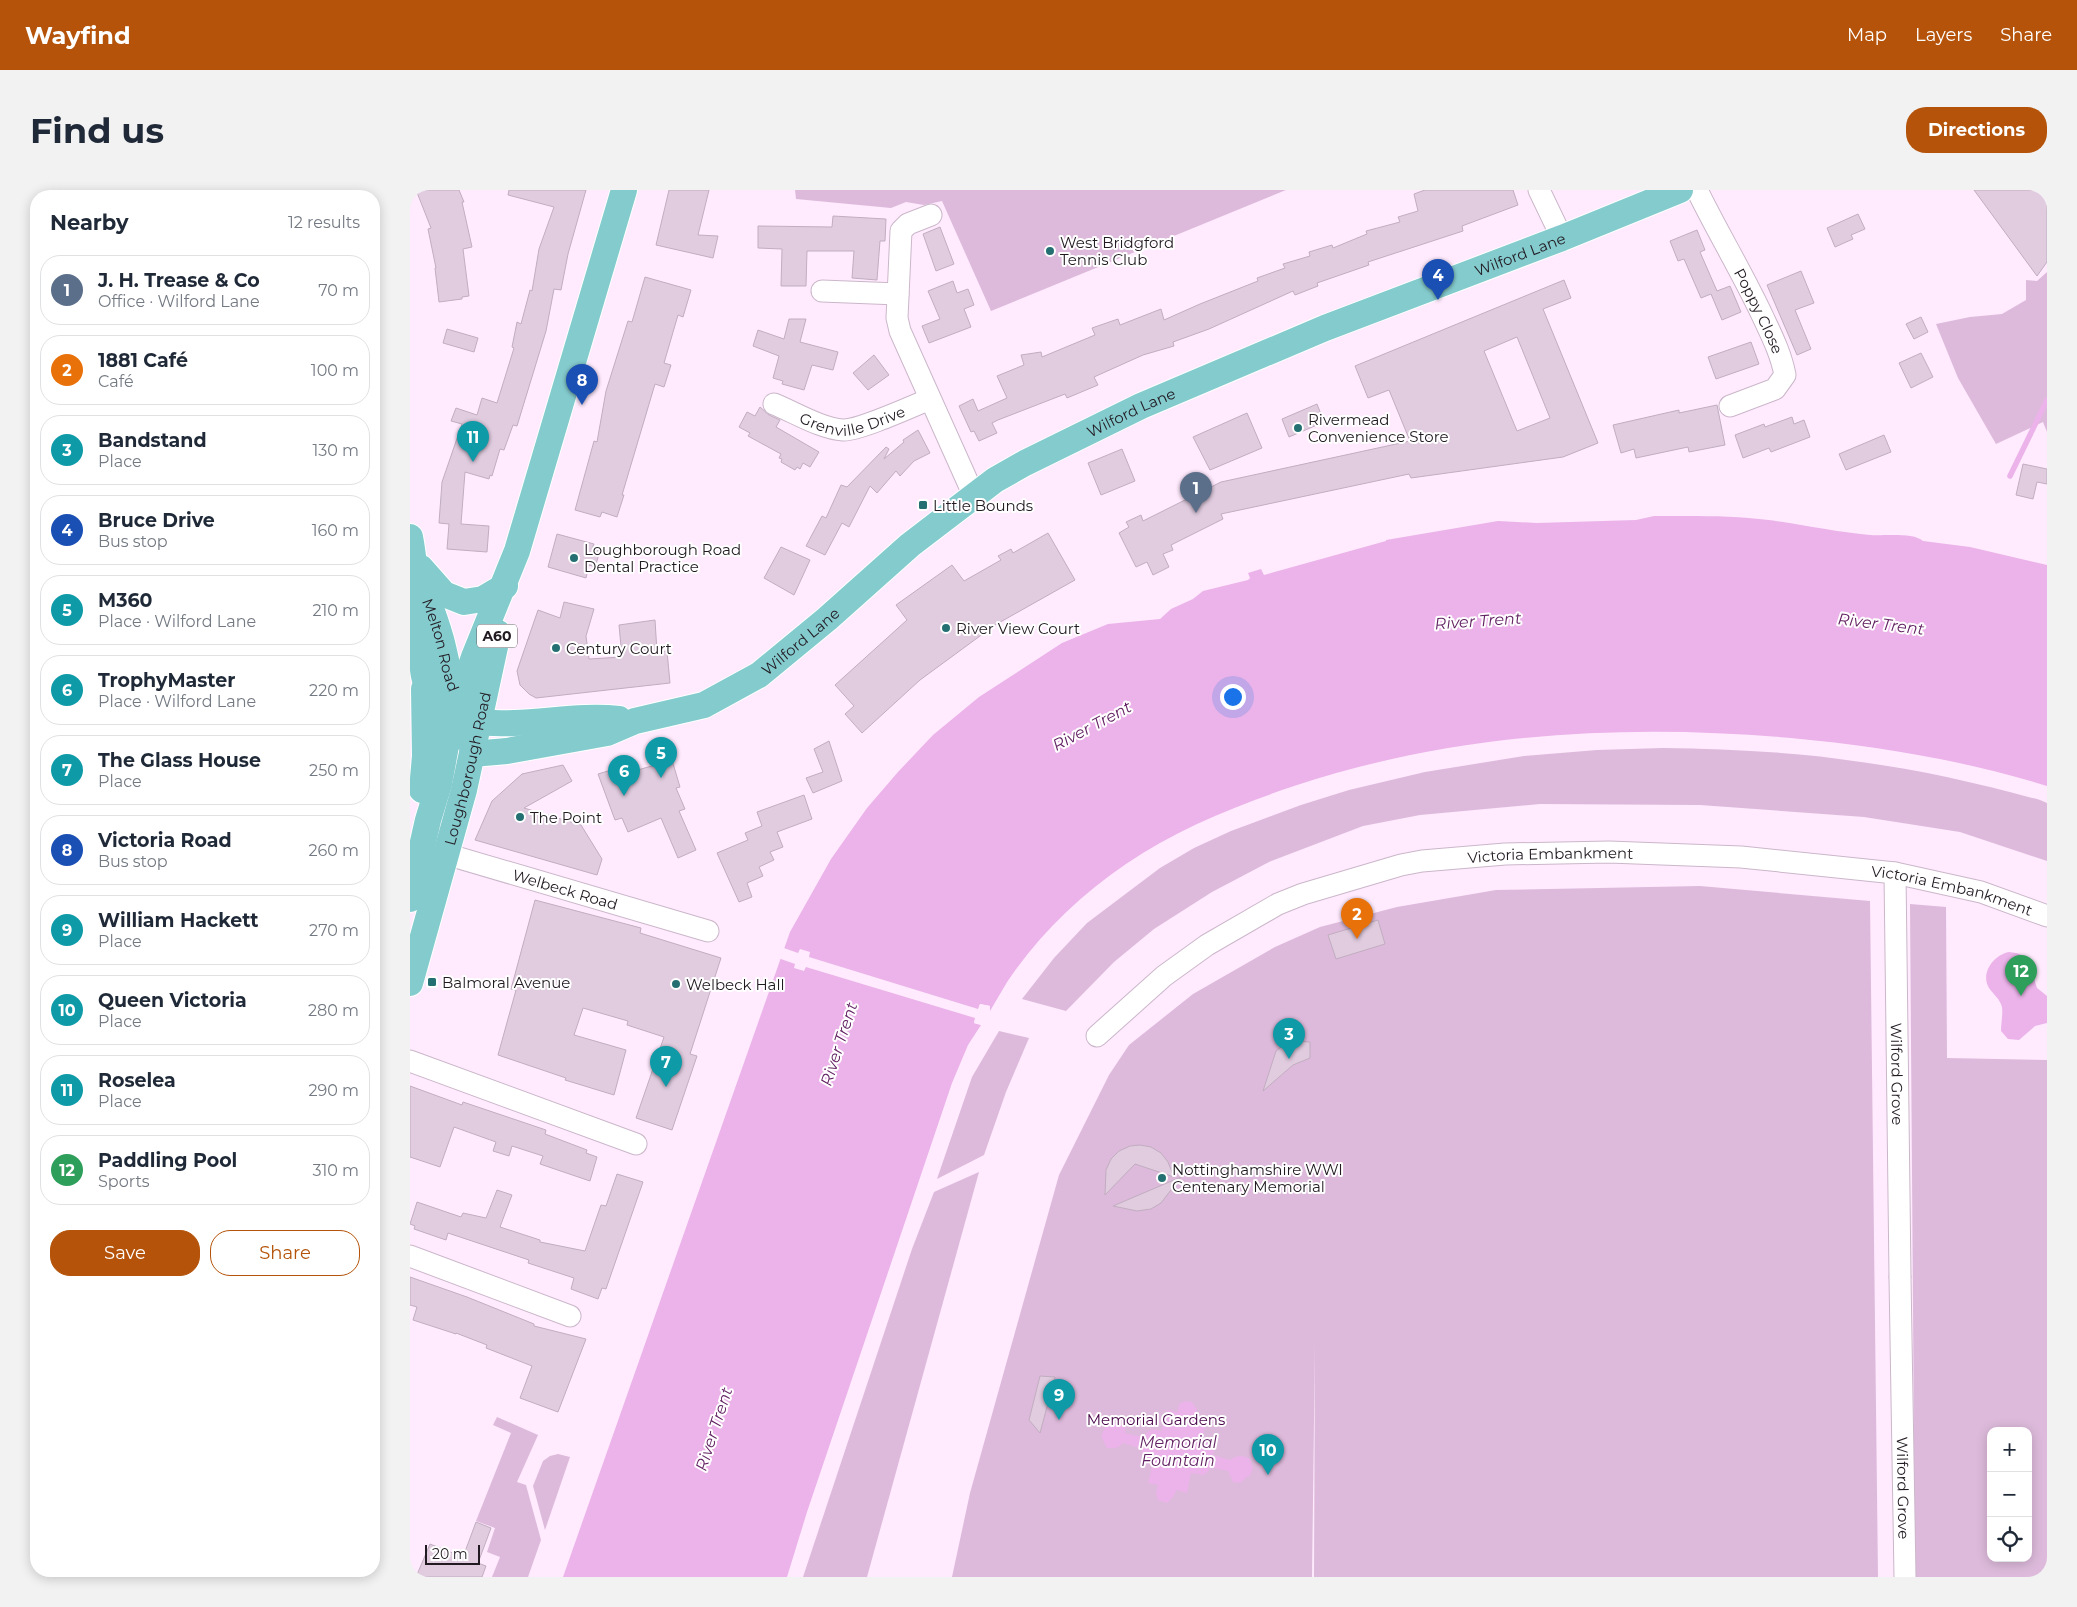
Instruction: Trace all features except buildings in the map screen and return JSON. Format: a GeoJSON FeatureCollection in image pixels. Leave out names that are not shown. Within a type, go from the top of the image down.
{"type":"FeatureCollection","features":[{"type":"Feature","properties":{"kind":"main road","name":"Loughborough Road"},"geometry":{"type":"LineString","coordinates":[[428,820],[439,784],[449,729],[474,658],[517,552],[624,190]]}},
{"type":"Feature","properties":{"kind":"main road","name":"Wilford Lane"},"geometry":{"type":"LineString","coordinates":[[472,754],[507,751],[607,733],[635,721],[704,705],[759,675],[910,545],[995,480],[1025,463],[1140,406],[1325,328],[1562,238],[1680,190]]}},
{"type":"Feature","properties":{"kind":"main road"},"geometry":{"type":"LineString","coordinates":[[412,548],[444,594],[464,602],[483,599],[504,586]]}},
{"type":"Feature","properties":{"kind":"main road","name":"Melton Road"},"geometry":{"type":"LineString","coordinates":[[412,548],[424,678],[449,729]]}},
{"type":"Feature","properties":{"kind":"main road","name":"Melton Road"},"geometry":{"type":"LineString","coordinates":[[412,548],[452,680],[460,700],[480,722]]}},
{"type":"Feature","properties":{"kind":"main road","name":"Loughborough Road"},"geometry":{"type":"LineString","coordinates":[[410,899],[434,850],[472,754],[480,722],[488,674],[512,583],[517,552]]}},
{"type":"Feature","properties":{"kind":"main road","name":"Loughborough Road"},"geometry":{"type":"LineString","coordinates":[[410,983],[434,850],[422,793],[425,756],[424,678]]}},
{"type":"Feature","properties":{"kind":"main road","name":"Wilford Lane"},"geometry":{"type":"LineString","coordinates":[[449,729],[463,724],[480,722],[512,723],[603,717],[635,721]]}},
{"type":"Feature","properties":{"kind":"main road"},"geometry":{"type":"LineString","coordinates":[[449,729],[472,754]]}},
{"type":"Feature","properties":{"kind":"street"},"geometry":{"type":"LineString","coordinates":[[1539,190],[1562,238]]}},
{"type":"Feature","properties":{"kind":"street","name":"Poppy Close"},"geometry":{"type":"LineString","coordinates":[[1697,190],[1748,284],[1781,356],[1785,375],[1776,389],[1730,406]]}},
{"type":"Feature","properties":{"kind":"street"},"geometry":{"type":"LineString","coordinates":[[931,215],[908,224],[901,231],[897,318],[900,331],[974,496]]}},
{"type":"Feature","properties":{"kind":"street"},"geometry":{"type":"LineString","coordinates":[[822,291],[898,294]]}},
{"type":"Feature","properties":{"kind":"street","name":"Grenville Drive"},"geometry":{"type":"LineString","coordinates":[[774,404],[830,427],[844,430],[858,428],[930,399]]}},
{"type":"Feature","properties":{"kind":"street","name":"Welbeck Road"},"geometry":{"type":"LineString","coordinates":[[434,850],[708,931]]}},
{"type":"Feature","properties":{"kind":"street","name":"Victoria Embankment"},"geometry":{"type":"LineString","coordinates":[[1097,1036],[1164,976],[1207,945],[1253,917],[1303,894],[1400,865],[1505,854],[1609,852],[1741,857],[1895,873],[1981,892],[2047,916]]}},
{"type":"Feature","properties":{"kind":"street","name":"Wilford Grove"},"geometry":{"type":"LineString","coordinates":[[1895,873],[1905,1577]]}},
{"type":"Feature","properties":{"kind":"street"},"geometry":{"type":"LineString","coordinates":[[410,1061],[636,1144]]}},
{"type":"Feature","properties":{"kind":"street"},"geometry":{"type":"LineString","coordinates":[[410,1256],[570,1316]]}},
{"type":"Feature","properties":{"kind":"green space","name":"West Bridgford Tennis Club"},"geometry":{"type":"Polygon","coordinates":[[[795,190],[1286,190],[991,311],[942,201],[924,205],[906,202],[891,208],[796,199],[795,190]]]}},
{"type":"Feature","properties":{"kind":"green space"},"geometry":{"type":"Polygon","coordinates":[[[2047,272],[2047,432],[2043,422],[1996,444],[1958,378],[1936,324],[1970,317],[2002,314],[2026,300],[2026,280],[2037,281],[2047,272]]]}},
{"type":"Feature","properties":{"kind":"green space"},"geometry":{"type":"Polygon","coordinates":[[[1663,748],[1763,752],[1883,765],[1973,783],[2040,800],[2047,803],[2047,861],[1960,832],[1864,817],[1700,805],[1540,804],[1420,815],[1363,826],[1269,862],[1212,892],[1154,929],[1114,962],[1066,1011],[1022,999],[1054,958],[1087,923],[1160,868],[1194,848],[1231,831],[1301,805],[1349,790],[1425,772],[1524,756],[1597,750],[1663,748]]]}},
{"type":"Feature","properties":{"kind":"green space","name":"Memorial Gardens"},"geometry":{"type":"Polygon","coordinates":[[[1700,886],[1870,901],[1878,1577],[1314,1577],[1315,1344],[1312,1577],[952,1577],[970,1493],[1059,1175],[1109,1075],[1129,1045],[1193,994],[1275,947],[1320,927],[1397,907],[1496,890],[1700,886]]]}},
{"type":"Feature","properties":{"kind":"green space"},"geometry":{"type":"Polygon","coordinates":[[[1910,904],[1946,907],[1947,1058],[2047,1060],[2047,1577],[1915,1577],[1910,904]]]}},
{"type":"Feature","properties":{"kind":"green space"},"geometry":{"type":"Polygon","coordinates":[[[999,1031],[1029,1038],[1006,1092],[984,1155],[937,1179],[972,1077],[999,1031]]]}},
{"type":"Feature","properties":{"kind":"green space"},"geometry":{"type":"Polygon","coordinates":[[[979,1172],[867,1577],[803,1577],[912,1249],[934,1192],[979,1172]]]}},
{"type":"Feature","properties":{"kind":"green space"},"geometry":{"type":"Polygon","coordinates":[[[497,1417],[538,1435],[517,1482],[526,1485],[541,1540],[528,1577],[492,1577],[500,1557],[487,1552],[495,1528],[476,1521],[511,1433],[493,1425],[497,1417]]]}},
{"type":"Feature","properties":{"kind":"green space"},"geometry":{"type":"Polygon","coordinates":[[[558,1454],[570,1457],[545,1530],[533,1486],[543,1461],[550,1456],[558,1454]]]}},
{"type":"Feature","properties":{"kind":"water","name":"River Trent"},"geometry":{"type":"Polygon","coordinates":[[[1654,516],[1740,517],[1857,534],[1906,535],[1923,541],[1970,547],[2047,565],[2047,786],[1952,761],[1823,741],[1728,734],[1665,732],[1540,736],[1416,754],[1354,768],[1294,786],[1250,802],[1207,819],[1165,840],[1110,875],[1065,913],[1026,956],[990,1011],[990,1006],[980,1004],[974,1023],[981,1025],[968,1045],[952,1083],[807,1512],[787,1577],[563,1577],[790,932],[831,859],[867,808],[933,735],[979,697],[1062,643],[1108,624],[1160,619],[1171,609],[1193,599],[1203,591],[1248,580],[1250,578],[1248,573],[1261,569],[1264,575],[1386,540],[1498,521],[1537,523],[1636,520],[1654,516]]]}},
{"type":"Feature","properties":{"kind":"water"},"geometry":{"type":"Polygon","coordinates":[[[2009,952],[2017,953],[2027,959],[2037,988],[2047,996],[2047,1023],[2035,1026],[2019,1040],[2008,1039],[2001,1031],[2002,1007],[1989,988],[1986,976],[1994,961],[2009,952]]]}},
{"type":"Feature","properties":{"kind":"water","name":"Memorial Fountain"},"geometry":{"type":"Polygon","coordinates":[[[1192,1402],[1197,1409],[1196,1418],[1206,1421],[1202,1440],[1211,1445],[1214,1451],[1213,1455],[1230,1460],[1238,1456],[1245,1457],[1250,1459],[1253,1468],[1250,1476],[1240,1483],[1233,1482],[1228,1471],[1210,1467],[1208,1472],[1203,1475],[1191,1473],[1187,1493],[1177,1490],[1167,1503],[1158,1500],[1156,1493],[1158,1485],[1148,1483],[1153,1463],[1142,1456],[1142,1449],[1123,1443],[1116,1448],[1107,1448],[1101,1436],[1107,1424],[1120,1424],[1125,1427],[1125,1433],[1143,1437],[1150,1430],[1161,1431],[1167,1410],[1177,1412],[1180,1403],[1192,1402]]]}},
{"type":"Feature","properties":{"kind":"pier"},"geometry":{"type":"Polygon","coordinates":[[[781,947],[798,953],[800,949],[810,952],[809,957],[978,1009],[980,1004],[990,1006],[990,1011],[993,1011],[989,1014],[987,1008],[982,1007],[977,1021],[982,1023],[981,1025],[974,1023],[975,1018],[806,967],[804,971],[794,968],[795,964],[778,958],[781,947]]]}},
{"type":"Feature","properties":{"kind":"waterway"},"geometry":{"type":"LineString","coordinates":[[2010,476],[2047,400]]}},
{"type":"Feature","properties":{"kind":"place","name":"West Bridgford Tennis Club"},"geometry":{"type":"Point","coordinates":[1050,251]}},
{"type":"Feature","properties":{"kind":"place","name":"Bruce Drive"},"geometry":{"type":"Point","coordinates":[1438,300]}},
{"type":"Feature","properties":{"kind":"place","name":"Victoria Road"},"geometry":{"type":"Point","coordinates":[582,405]}},
{"type":"Feature","properties":{"kind":"place","name":"Rivermead Convenience Store"},"geometry":{"type":"Point","coordinates":[1298,428]}},
{"type":"Feature","properties":{"kind":"place","name":"Roselea"},"geometry":{"type":"Point","coordinates":[473,462]}},
{"type":"Feature","properties":{"kind":"place","name":"Little Bounds"},"geometry":{"type":"Point","coordinates":[923,505]}},
{"type":"Feature","properties":{"kind":"place","name":"J. H. Trease & Co"},"geometry":{"type":"Point","coordinates":[1196,513]}},
{"type":"Feature","properties":{"kind":"place","name":"Loughborough Road Dental Practice"},"geometry":{"type":"Point","coordinates":[574,558]}},
{"type":"Feature","properties":{"kind":"place","name":"River View Court"},"geometry":{"type":"Point","coordinates":[946,628]}},
{"type":"Feature","properties":{"kind":"place","name":"Century Court"},"geometry":{"type":"Point","coordinates":[556,648]}},
{"type":"Feature","properties":{"kind":"place","name":"M360"},"geometry":{"type":"Point","coordinates":[661,778]}},
{"type":"Feature","properties":{"kind":"place","name":"TrophyMaster"},"geometry":{"type":"Point","coordinates":[624,796]}},
{"type":"Feature","properties":{"kind":"place","name":"The Point"},"geometry":{"type":"Point","coordinates":[520,817]}},
{"type":"Feature","properties":{"kind":"place","name":"1881 Café"},"geometry":{"type":"Point","coordinates":[1357,939]}},
{"type":"Feature","properties":{"kind":"place","name":"Balmoral Avenue"},"geometry":{"type":"Point","coordinates":[432,982]}},
{"type":"Feature","properties":{"kind":"place","name":"Welbeck Hall"},"geometry":{"type":"Point","coordinates":[676,984]}},
{"type":"Feature","properties":{"kind":"place","name":"Paddling Pool"},"geometry":{"type":"Point","coordinates":[2021,996]}},
{"type":"Feature","properties":{"kind":"place","name":"Bandstand"},"geometry":{"type":"Point","coordinates":[1289,1059]}},
{"type":"Feature","properties":{"kind":"place","name":"The Glass House"},"geometry":{"type":"Point","coordinates":[666,1087]}},
{"type":"Feature","properties":{"kind":"place","name":"Nottinghamshire WWI Centenary Memorial"},"geometry":{"type":"Point","coordinates":[1162,1178]}},
{"type":"Feature","properties":{"kind":"place","name":"William Hackett"},"geometry":{"type":"Point","coordinates":[1059,1420]}},
{"type":"Feature","properties":{"kind":"place","name":"Queen Victoria"},"geometry":{"type":"Point","coordinates":[1268,1475]}}]}
